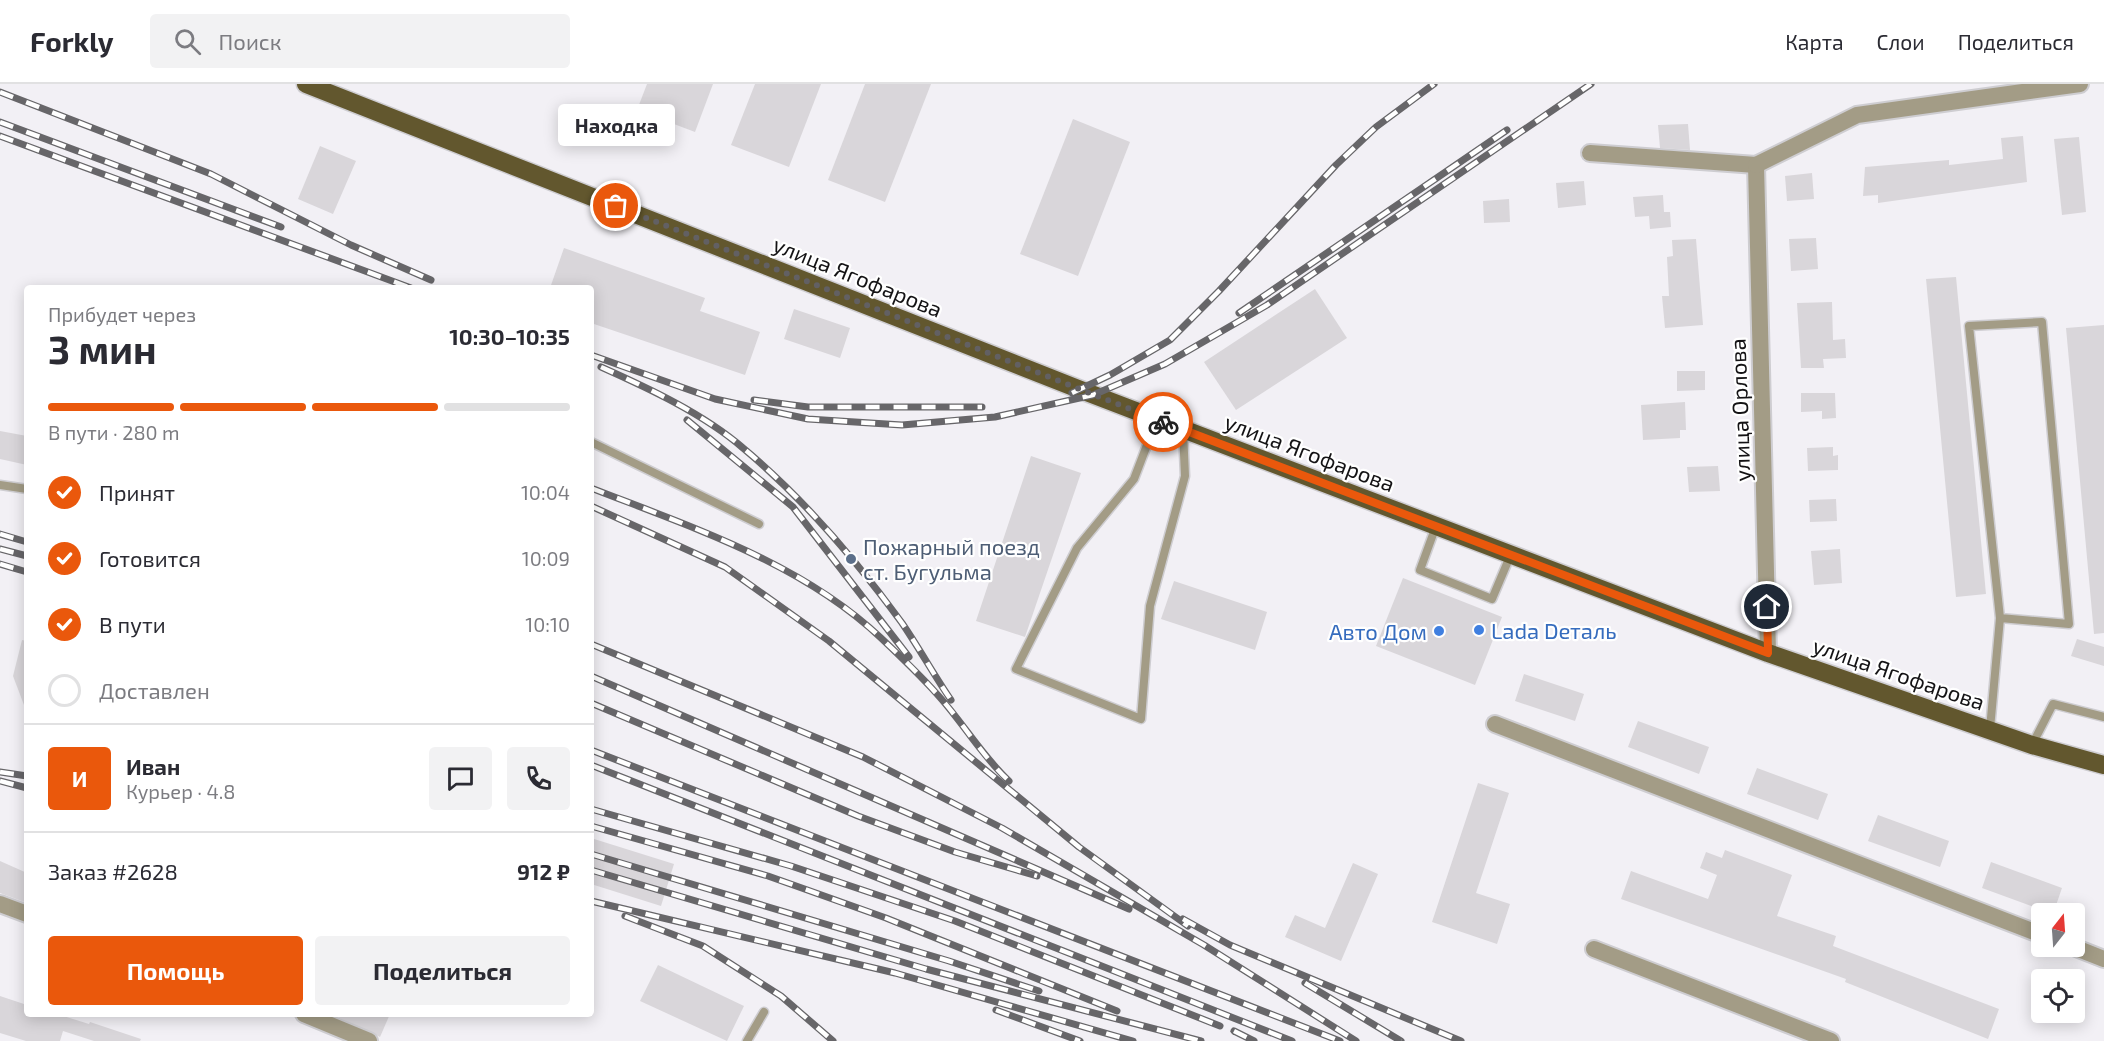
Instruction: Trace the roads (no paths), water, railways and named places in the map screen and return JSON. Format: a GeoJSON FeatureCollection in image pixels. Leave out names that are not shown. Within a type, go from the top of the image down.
{"type":"FeatureCollection","features":[{"type":"Feature","properties":{"kind":"main road","name":"улица Ягофарова"},"geometry":{"type":"LineString","coordinates":[[306,84],[1157,419],[1768,653],[2032,745],[2104,765]]}},
{"type":"Feature","properties":{"kind":"street"},"geometry":{"type":"LineString","coordinates":[[1590,153],[1755,165],[1857,115],[2080,84]]}},
{"type":"Feature","properties":{"kind":"street","name":"улица Орлова"},"geometry":{"type":"LineString","coordinates":[[1755,165],[1768,653]]}},
{"type":"Feature","properties":{"kind":"street"},"geometry":{"type":"LineString","coordinates":[[1495,724],[2031,931]]}},
{"type":"Feature","properties":{"kind":"street"},"geometry":{"type":"LineString","coordinates":[[0,904],[24,913]]}},
{"type":"Feature","properties":{"kind":"street"},"geometry":{"type":"LineString","coordinates":[[1594,950],[1831,1041]]}},
{"type":"Feature","properties":{"kind":"street"},"geometry":{"type":"LineString","coordinates":[[2085,952],[2104,959]]}},
{"type":"Feature","properties":{"kind":"street"},"geometry":{"type":"LineString","coordinates":[[311,1017],[369,1041]]}},
{"type":"Feature","properties":{"kind":"lane"},"geometry":{"type":"LineString","coordinates":[[1990,729],[2000,618],[1969,326],[2042,322],[2070,624],[2000,618]]}},
{"type":"Feature","properties":{"kind":"lane"},"geometry":{"type":"LineString","coordinates":[[1157,419],[1134,478],[1077,548],[1016,669],[1141,719],[1150,606],[1185,476],[1183,429]]}},
{"type":"Feature","properties":{"kind":"lane"},"geometry":{"type":"LineString","coordinates":[[594,443],[759,524]]}},
{"type":"Feature","properties":{"kind":"lane"},"geometry":{"type":"LineString","coordinates":[[0,485],[24,489]]}},
{"type":"Feature","properties":{"kind":"lane"},"geometry":{"type":"LineString","coordinates":[[1436,526],[1420,570],[1492,599],[1511,554]]}},
{"type":"Feature","properties":{"kind":"lane"},"geometry":{"type":"LineString","coordinates":[[2032,745],[2053,704],[2104,717]]}},
{"type":"Feature","properties":{"kind":"lane"},"geometry":{"type":"LineString","coordinates":[[747,1041],[764,1012]]}},
{"type":"Feature","properties":{"kind":"railway"},"geometry":{"type":"LineString","coordinates":[[1072,393],[1110,375],[1170,340],[1219,291],[1336,165],[1376,127],[1434,84]]}},
{"type":"Feature","properties":{"kind":"railway"},"geometry":{"type":"LineString","coordinates":[[594,356],[715,399],[808,419],[902,425],[995,417],[1093,395],[1165,364],[1267,305],[1591,84]]}},
{"type":"Feature","properties":{"kind":"railway"},"geometry":{"type":"LineString","coordinates":[[0,92],[211,174],[351,245],[431,280]]}},
{"type":"Feature","properties":{"kind":"railway"},"geometry":{"type":"LineString","coordinates":[[0,122],[281,227]]}},
{"type":"Feature","properties":{"kind":"railway"},"geometry":{"type":"LineString","coordinates":[[1239,313],[1507,130]]}},
{"type":"Feature","properties":{"kind":"railway"},"geometry":{"type":"LineString","coordinates":[[0,136],[403,285]]}},
{"type":"Feature","properties":{"kind":"railway"},"geometry":{"type":"LineString","coordinates":[[601,367],[693,413],[728,436],[765,467],[828,531],[884,599],[951,700]]}},
{"type":"Feature","properties":{"kind":"railway"},"geometry":{"type":"LineString","coordinates":[[754,400],[808,407],[982,407]]}},
{"type":"Feature","properties":{"kind":"railway"},"geometry":{"type":"LineString","coordinates":[[687,420],[793,507],[909,657]]}},
{"type":"Feature","properties":{"kind":"railway"},"geometry":{"type":"LineString","coordinates":[[594,489],[706,533],[781,568],[816,588],[850,612],[909,665],[930,686],[989,760],[1009,781]]}},
{"type":"Feature","properties":{"kind":"railway"},"geometry":{"type":"LineString","coordinates":[[594,507],[725,567],[829,641],[1079,847],[1188,926]]}},
{"type":"Feature","properties":{"kind":"railway"},"geometry":{"type":"LineString","coordinates":[[0,534],[24,541]]}},
{"type":"Feature","properties":{"kind":"railway"},"geometry":{"type":"LineString","coordinates":[[0,549],[24,555]]}},
{"type":"Feature","properties":{"kind":"railway"},"geometry":{"type":"LineString","coordinates":[[0,564],[24,571]]}},
{"type":"Feature","properties":{"kind":"railway"},"geometry":{"type":"LineString","coordinates":[[594,645],[863,757],[1002,828],[1204,945],[1356,1041]]}},
{"type":"Feature","properties":{"kind":"railway"},"geometry":{"type":"LineString","coordinates":[[594,677],[1129,909]]}},
{"type":"Feature","properties":{"kind":"railway"},"geometry":{"type":"LineString","coordinates":[[594,704],[858,816],[955,852],[1037,876]]}},
{"type":"Feature","properties":{"kind":"railway"},"geometry":{"type":"LineString","coordinates":[[594,751],[1340,1041]]}},
{"type":"Feature","properties":{"kind":"railway"},"geometry":{"type":"LineString","coordinates":[[594,766],[1292,1041]]}},
{"type":"Feature","properties":{"kind":"railway"},"geometry":{"type":"LineString","coordinates":[[0,772],[24,776]]}},
{"type":"Feature","properties":{"kind":"railway"},"geometry":{"type":"LineString","coordinates":[[0,781],[24,787]]}},
{"type":"Feature","properties":{"kind":"railway"},"geometry":{"type":"LineString","coordinates":[[594,810],[791,866],[955,921],[1220,1026]]}},
{"type":"Feature","properties":{"kind":"railway"},"geometry":{"type":"LineString","coordinates":[[594,827],[768,876],[886,918],[1117,1011]]}},
{"type":"Feature","properties":{"kind":"railway"},"geometry":{"type":"LineString","coordinates":[[594,855],[949,961],[1039,991]]}},
{"type":"Feature","properties":{"kind":"railway"},"geometry":{"type":"LineString","coordinates":[[594,871],[926,969],[1201,1041]]}},
{"type":"Feature","properties":{"kind":"railway"},"geometry":{"type":"LineString","coordinates":[[594,902],[895,973],[1133,1041]]}},
{"type":"Feature","properties":{"kind":"railway"},"geometry":{"type":"LineString","coordinates":[[625,916],[703,946],[781,996],[833,1041]]}},
{"type":"Feature","properties":{"kind":"railway"},"geometry":{"type":"LineString","coordinates":[[1183,919],[1230,945],[1461,1041]]}},
{"type":"Feature","properties":{"kind":"railway"},"geometry":{"type":"LineString","coordinates":[[1305,983],[1401,1041]]}},
{"type":"Feature","properties":{"kind":"railway"},"geometry":{"type":"LineString","coordinates":[[996,1010],[1080,1041]]}},
{"type":"Feature","properties":{"kind":"railway"},"geometry":{"type":"LineString","coordinates":[[1234,1031],[1254,1041]]}},
{"type":"Feature","properties":{"kind":"place","name":"Находка"},"geometry":{"type":"Point","coordinates":[616,206]}},
{"type":"Feature","properties":{"kind":"place","name":"Пожарный поезд ст. Бугульма"},"geometry":{"type":"Point","coordinates":[851,559]}},
{"type":"Feature","properties":{"kind":"place","name":"Lada Dеталь"},"geometry":{"type":"Point","coordinates":[1479,630]}},
{"type":"Feature","properties":{"kind":"place","name":"Авто Дом"},"geometry":{"type":"Point","coordinates":[1439,631]}}]}
